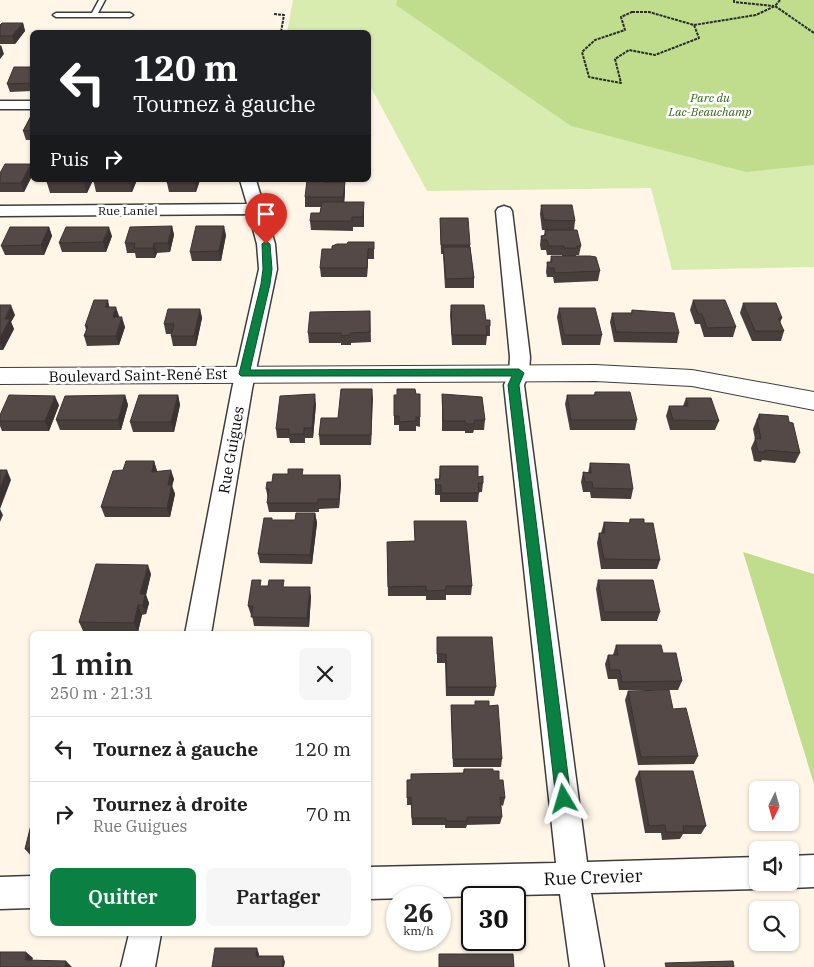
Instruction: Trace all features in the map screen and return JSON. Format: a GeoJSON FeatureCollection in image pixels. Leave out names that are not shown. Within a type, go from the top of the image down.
{"type":"FeatureCollection","features":[{"type":"Feature","properties":{"kind":"street"},"geometry":{"type":"LineString","coordinates":[[4,110],[30,105]]}},
{"type":"Feature","properties":{"kind":"street","name":"Rue Guigues"},"geometry":{"type":"LineString","coordinates":[[199,631],[244,374],[268,269],[266,244],[249,182]]}},
{"type":"Feature","properties":{"kind":"street","name":"Rue Laniel"},"geometry":{"type":"LineString","coordinates":[[0,210],[256,209]]}},
{"type":"Feature","properties":{"kind":"street"},"geometry":{"type":"LineString","coordinates":[[504,211],[520,357],[519,373],[514,385],[573,878],[587,967]]}},
{"type":"Feature","properties":{"kind":"street","name":"Boulevard Saint-René Est"},"geometry":{"type":"LineString","coordinates":[[0,376],[519,373],[667,376],[726,383],[814,400]]}},
{"type":"Feature","properties":{"kind":"street"},"geometry":{"type":"LineString","coordinates":[[799,872],[814,871]]}},
{"type":"Feature","properties":{"kind":"street","name":"Rue Crevier"},"geometry":{"type":"LineString","coordinates":[[371,883],[749,873]]}},
{"type":"Feature","properties":{"kind":"street"},"geometry":{"type":"LineString","coordinates":[[0,893],[30,892]]}},
{"type":"Feature","properties":{"kind":"street"},"geometry":{"type":"LineString","coordinates":[[138,967],[144,936]]}},
{"type":"Feature","properties":{"kind":"lane"},"geometry":{"type":"LineString","coordinates":[[94,15],[102,0]]}},
{"type":"Feature","properties":{"kind":"lane"},"geometry":{"type":"LineString","coordinates":[[56,15],[130,15]]}},
{"type":"Feature","properties":{"kind":"path"},"geometry":{"type":"LineString","coordinates":[[734,0],[734,2],[775,6],[814,33]]}},
{"type":"Feature","properties":{"kind":"path"},"geometry":{"type":"LineString","coordinates":[[694,24],[699,38],[655,55],[628,50],[615,59],[621,83],[589,77],[582,52],[595,40],[624,30],[622,17],[632,12],[650,12],[694,24],[756,16],[775,6],[780,0]]}},
{"type":"Feature","properties":{"kind":"path"},"geometry":{"type":"LineString","coordinates":[[274,14],[284,15],[281,30]]}},
{"type":"Feature","properties":{"kind":"green space","name":"Parc du Lac-Beauchamp"},"geometry":{"type":"Polygon","coordinates":[[[293,0],[814,0],[814,267],[672,270],[651,188],[427,191],[371,88],[371,30],[287,30],[293,0]]]}},
{"type":"Feature","properties":{"kind":"green space"},"geometry":{"type":"Polygon","coordinates":[[[397,0],[814,0],[814,165],[746,172],[571,126],[396,5],[397,0]]]}},
{"type":"Feature","properties":{"kind":"green space"},"geometry":{"type":"Polygon","coordinates":[[[743,552],[814,574],[814,784],[743,552]]]}},
{"type":"Feature","properties":{"kind":"building"},"geometry":{"type":"Polygon","coordinates":[[[2,23],[23,23],[12,36],[0,36],[0,25],[2,23]]]}},
{"type":"Feature","properties":{"kind":"building"},"geometry":{"type":"Polygon","coordinates":[[[14,67],[30,67],[30,83],[7,84],[14,67]]]}},
{"type":"Feature","properties":{"kind":"building"},"geometry":{"type":"Polygon","coordinates":[[[30,118],[30,130],[23,131],[30,118]]]}},
{"type":"Feature","properties":{"kind":"building"},"geometry":{"type":"Polygon","coordinates":[[[5,164],[30,164],[21,183],[0,183],[0,173],[5,164]]]}},
{"type":"Feature","properties":{"kind":"building"},"geometry":{"type":"Polygon","coordinates":[[[48,182],[85,182],[84,183],[48,182]]]}},
{"type":"Feature","properties":{"kind":"building"},"geometry":{"type":"Polygon","coordinates":[[[94,182],[130,182],[130,183],[94,182]]]}},
{"type":"Feature","properties":{"kind":"building"},"geometry":{"type":"Polygon","coordinates":[[[167,182],[195,182],[195,183],[167,182]]]}},
{"type":"Feature","properties":{"kind":"building"},"geometry":{"type":"Polygon","coordinates":[[[307,182],[345,182],[343,197],[305,197],[307,182]]]}},
{"type":"Feature","properties":{"kind":"building"},"geometry":{"type":"Polygon","coordinates":[[[322,202],[364,202],[363,217],[352,217],[352,221],[310,221],[311,213],[320,213],[322,202]]]}},
{"type":"Feature","properties":{"kind":"building"},"geometry":{"type":"Polygon","coordinates":[[[541,205],[572,205],[575,221],[544,220],[541,205]]]}},
{"type":"Feature","properties":{"kind":"building"},"geometry":{"type":"Polygon","coordinates":[[[440,218],[468,218],[470,245],[441,245],[440,218]]]}},
{"type":"Feature","properties":{"kind":"building"},"geometry":{"type":"Polygon","coordinates":[[[172,226],[168,243],[154,243],[153,248],[134,248],[135,243],[125,243],[130,227],[172,226]]]}},
{"type":"Feature","properties":{"kind":"building"},"geometry":{"type":"Polygon","coordinates":[[[196,226],[224,226],[219,251],[190,252],[196,226]]]}},
{"type":"Feature","properties":{"kind":"building"},"geometry":{"type":"Polygon","coordinates":[[[10,227],[49,227],[41,245],[1,246],[10,227]]]}},
{"type":"Feature","properties":{"kind":"building"},"geometry":{"type":"Polygon","coordinates":[[[66,227],[109,227],[103,242],[59,243],[66,227]]]}},
{"type":"Feature","properties":{"kind":"building"},"geometry":{"type":"Polygon","coordinates":[[[545,230],[577,230],[581,246],[577,246],[577,248],[564,248],[564,246],[549,246],[547,240],[542,240],[541,236],[546,235],[545,230]]]}},
{"type":"Feature","properties":{"kind":"building"},"geometry":{"type":"Polygon","coordinates":[[[348,242],[374,242],[374,249],[368,249],[367,268],[320,268],[322,249],[332,249],[332,246],[347,244],[348,242]]]}},
{"type":"Feature","properties":{"kind":"building"},"geometry":{"type":"Polygon","coordinates":[[[443,247],[470,247],[474,278],[446,279],[443,247]]]}},
{"type":"Feature","properties":{"kind":"building"},"geometry":{"type":"Polygon","coordinates":[[[551,256],[596,257],[600,271],[555,273],[554,268],[548,268],[547,262],[552,262],[551,256]]]}},
{"type":"Feature","properties":{"kind":"building"},"geometry":{"type":"Polygon","coordinates":[[[94,300],[108,300],[105,307],[116,307],[113,317],[122,317],[116,336],[84,336],[88,326],[85,326],[94,300]]]}},
{"type":"Feature","properties":{"kind":"building"},"geometry":{"type":"Polygon","coordinates":[[[693,300],[725,300],[736,327],[707,328],[702,314],[698,314],[693,300]]]}},
{"type":"Feature","properties":{"kind":"building"},"geometry":{"type":"Polygon","coordinates":[[[743,303],[776,303],[782,318],[778,318],[784,331],[755,331],[743,303]]]}},
{"type":"Feature","properties":{"kind":"building"},"geometry":{"type":"Polygon","coordinates":[[[0,305],[11,305],[5,319],[10,319],[0,338],[0,305]]]}},
{"type":"Feature","properties":{"kind":"building"},"geometry":{"type":"Polygon","coordinates":[[[451,305],[484,305],[486,320],[490,320],[490,326],[486,326],[487,335],[452,335],[451,305]]]}},
{"type":"Feature","properties":{"kind":"building"},"geometry":{"type":"Polygon","coordinates":[[[559,308],[595,308],[602,335],[564,335],[559,308]]]}},
{"type":"Feature","properties":{"kind":"building"},"geometry":{"type":"Polygon","coordinates":[[[168,309],[200,309],[194,336],[171,336],[174,324],[164,324],[168,309]]]}},
{"type":"Feature","properties":{"kind":"building"},"geometry":{"type":"Polygon","coordinates":[[[632,310],[674,313],[679,333],[616,332],[612,313],[632,313],[632,310]]]}},
{"type":"Feature","properties":{"kind":"building"},"geometry":{"type":"Polygon","coordinates":[[[370,311],[370,332],[350,333],[350,335],[341,336],[341,333],[308,333],[310,312],[370,311]]]}},
{"type":"Feature","properties":{"kind":"building"},"geometry":{"type":"Polygon","coordinates":[[[341,389],[372,389],[371,435],[319,435],[321,418],[338,418],[341,389]]]}},
{"type":"Feature","properties":{"kind":"building"},"geometry":{"type":"Polygon","coordinates":[[[397,389],[415,389],[416,394],[420,394],[420,417],[416,417],[416,421],[399,422],[399,416],[394,416],[394,395],[397,395],[397,389]]]}},
{"type":"Feature","properties":{"kind":"building"},"geometry":{"type":"Polygon","coordinates":[[[595,392],[630,392],[637,420],[571,420],[567,395],[595,395],[595,392]]]}},
{"type":"Feature","properties":{"kind":"building"},"geometry":{"type":"Polygon","coordinates":[[[315,394],[312,428],[304,428],[304,434],[289,434],[289,429],[276,429],[280,396],[315,394]]]}},
{"type":"Feature","properties":{"kind":"building"},"geometry":{"type":"Polygon","coordinates":[[[442,394],[482,397],[485,420],[474,420],[474,424],[466,424],[465,421],[443,421],[442,394]]]}},
{"type":"Feature","properties":{"kind":"building"},"geometry":{"type":"Polygon","coordinates":[[[9,395],[55,396],[45,421],[0,421],[0,415],[9,395]]]}},
{"type":"Feature","properties":{"kind":"building"},"geometry":{"type":"Polygon","coordinates":[[[125,395],[118,420],[56,420],[65,396],[125,395]]]}},
{"type":"Feature","properties":{"kind":"building"},"geometry":{"type":"Polygon","coordinates":[[[139,395],[178,395],[171,422],[130,422],[139,395]]]}},
{"type":"Feature","properties":{"kind":"building"},"geometry":{"type":"Polygon","coordinates":[[[686,398],[711,398],[719,421],[673,420],[669,406],[688,406],[686,398]]]}},
{"type":"Feature","properties":{"kind":"building"},"geometry":{"type":"Polygon","coordinates":[[[759,414],[788,416],[789,422],[793,423],[800,453],[765,450],[765,452],[758,452],[755,438],[761,439],[757,419],[760,419],[759,414]]]}},
{"type":"Feature","properties":{"kind":"building"},"geometry":{"type":"Polygon","coordinates":[[[126,461],[154,461],[152,472],[171,470],[168,485],[172,485],[167,508],[101,507],[113,471],[123,470],[126,461]]]}},
{"type":"Feature","properties":{"kind":"building"},"geometry":{"type":"Polygon","coordinates":[[[590,463],[629,464],[633,489],[593,488],[592,482],[585,482],[583,472],[591,473],[590,463]]]}},
{"type":"Feature","properties":{"kind":"building"},"geometry":{"type":"Polygon","coordinates":[[[440,466],[478,466],[478,477],[483,476],[483,483],[478,483],[479,493],[441,493],[441,485],[436,485],[435,479],[440,479],[440,466]]]}},
{"type":"Feature","properties":{"kind":"building"},"geometry":{"type":"Polygon","coordinates":[[[288,469],[303,469],[302,475],[340,475],[339,499],[318,499],[318,503],[267,503],[269,489],[266,489],[267,482],[272,482],[273,474],[288,474],[288,469]]]}},
{"type":"Feature","properties":{"kind":"building"},"geometry":{"type":"Polygon","coordinates":[[[0,470],[7,470],[0,488],[0,470]]]}},
{"type":"Feature","properties":{"kind":"building"},"geometry":{"type":"Polygon","coordinates":[[[296,513],[315,513],[310,555],[258,554],[264,518],[295,520],[296,513]]]}},
{"type":"Feature","properties":{"kind":"building"},"geometry":{"type":"Polygon","coordinates":[[[630,519],[644,519],[644,523],[653,523],[660,560],[604,559],[599,533],[605,533],[604,522],[630,523],[630,519]]]}},
{"type":"Feature","properties":{"kind":"building"},"geometry":{"type":"Polygon","coordinates":[[[414,521],[466,521],[472,586],[446,586],[446,590],[426,591],[426,586],[388,587],[387,542],[415,541],[414,521]]]}},
{"type":"Feature","properties":{"kind":"building"},"geometry":{"type":"Polygon","coordinates":[[[96,564],[148,565],[140,594],[145,594],[143,605],[138,605],[134,623],[79,622],[96,564]]]}},
{"type":"Feature","properties":{"kind":"building"},"geometry":{"type":"Polygon","coordinates":[[[252,580],[261,580],[260,586],[268,586],[269,580],[284,580],[283,587],[310,587],[307,618],[251,617],[253,606],[248,606],[252,580]]]}},
{"type":"Feature","properties":{"kind":"building"},"geometry":{"type":"Polygon","coordinates":[[[598,580],[653,580],[660,612],[604,612],[598,580]]]}},
{"type":"Feature","properties":{"kind":"building"},"geometry":{"type":"Polygon","coordinates":[[[437,637],[492,637],[496,687],[447,687],[446,654],[437,654],[437,637]]]}},
{"type":"Feature","properties":{"kind":"building"},"geometry":{"type":"Polygon","coordinates":[[[616,645],[661,645],[663,653],[676,653],[682,681],[622,682],[620,670],[610,670],[608,655],[618,655],[616,645]]]}},
{"type":"Feature","properties":{"kind":"building"},"geometry":{"type":"Polygon","coordinates":[[[669,690],[673,709],[686,708],[698,756],[641,757],[628,691],[669,690]]]}},
{"type":"Feature","properties":{"kind":"building"},"geometry":{"type":"Polygon","coordinates":[[[475,701],[489,701],[489,706],[498,705],[502,759],[453,759],[451,705],[475,705],[475,701]]]}},
{"type":"Feature","properties":{"kind":"building"},"geometry":{"type":"Polygon","coordinates":[[[464,769],[493,769],[493,771],[499,771],[499,780],[503,780],[505,798],[500,797],[502,817],[467,817],[467,821],[446,821],[446,818],[412,818],[411,797],[407,798],[407,780],[411,780],[411,774],[464,773],[464,769]]]}},
{"type":"Feature","properties":{"kind":"building"},"geometry":{"type":"Polygon","coordinates":[[[639,771],[693,771],[706,826],[683,826],[684,832],[666,832],[665,825],[649,826],[639,771]]]}},
{"type":"Feature","properties":{"kind":"building"},"geometry":{"type":"Polygon","coordinates":[[[30,829],[30,849],[25,849],[30,829]]]}},
{"type":"Feature","properties":{"kind":"building"},"geometry":{"type":"Polygon","coordinates":[[[215,948],[257,948],[256,956],[283,956],[282,967],[212,967],[215,948]]]}},
{"type":"Feature","properties":{"kind":"building"},"geometry":{"type":"Polygon","coordinates":[[[0,952],[26,952],[25,960],[66,961],[65,967],[0,967],[0,952]]]}},
{"type":"Feature","properties":{"kind":"building"},"geometry":{"type":"Polygon","coordinates":[[[439,954],[513,954],[514,967],[439,967],[439,954]]]}},
{"type":"Feature","properties":{"kind":"building"},"geometry":{"type":"Polygon","coordinates":[[[733,961],[734,967],[666,967],[665,963],[733,961]]]}},
{"type":"Feature","properties":{"kind":"route"},"geometry":{"type":"LineString","coordinates":[[266,244],[268,269],[266,284],[244,374],[519,373],[514,385],[564,799]]}}]}
